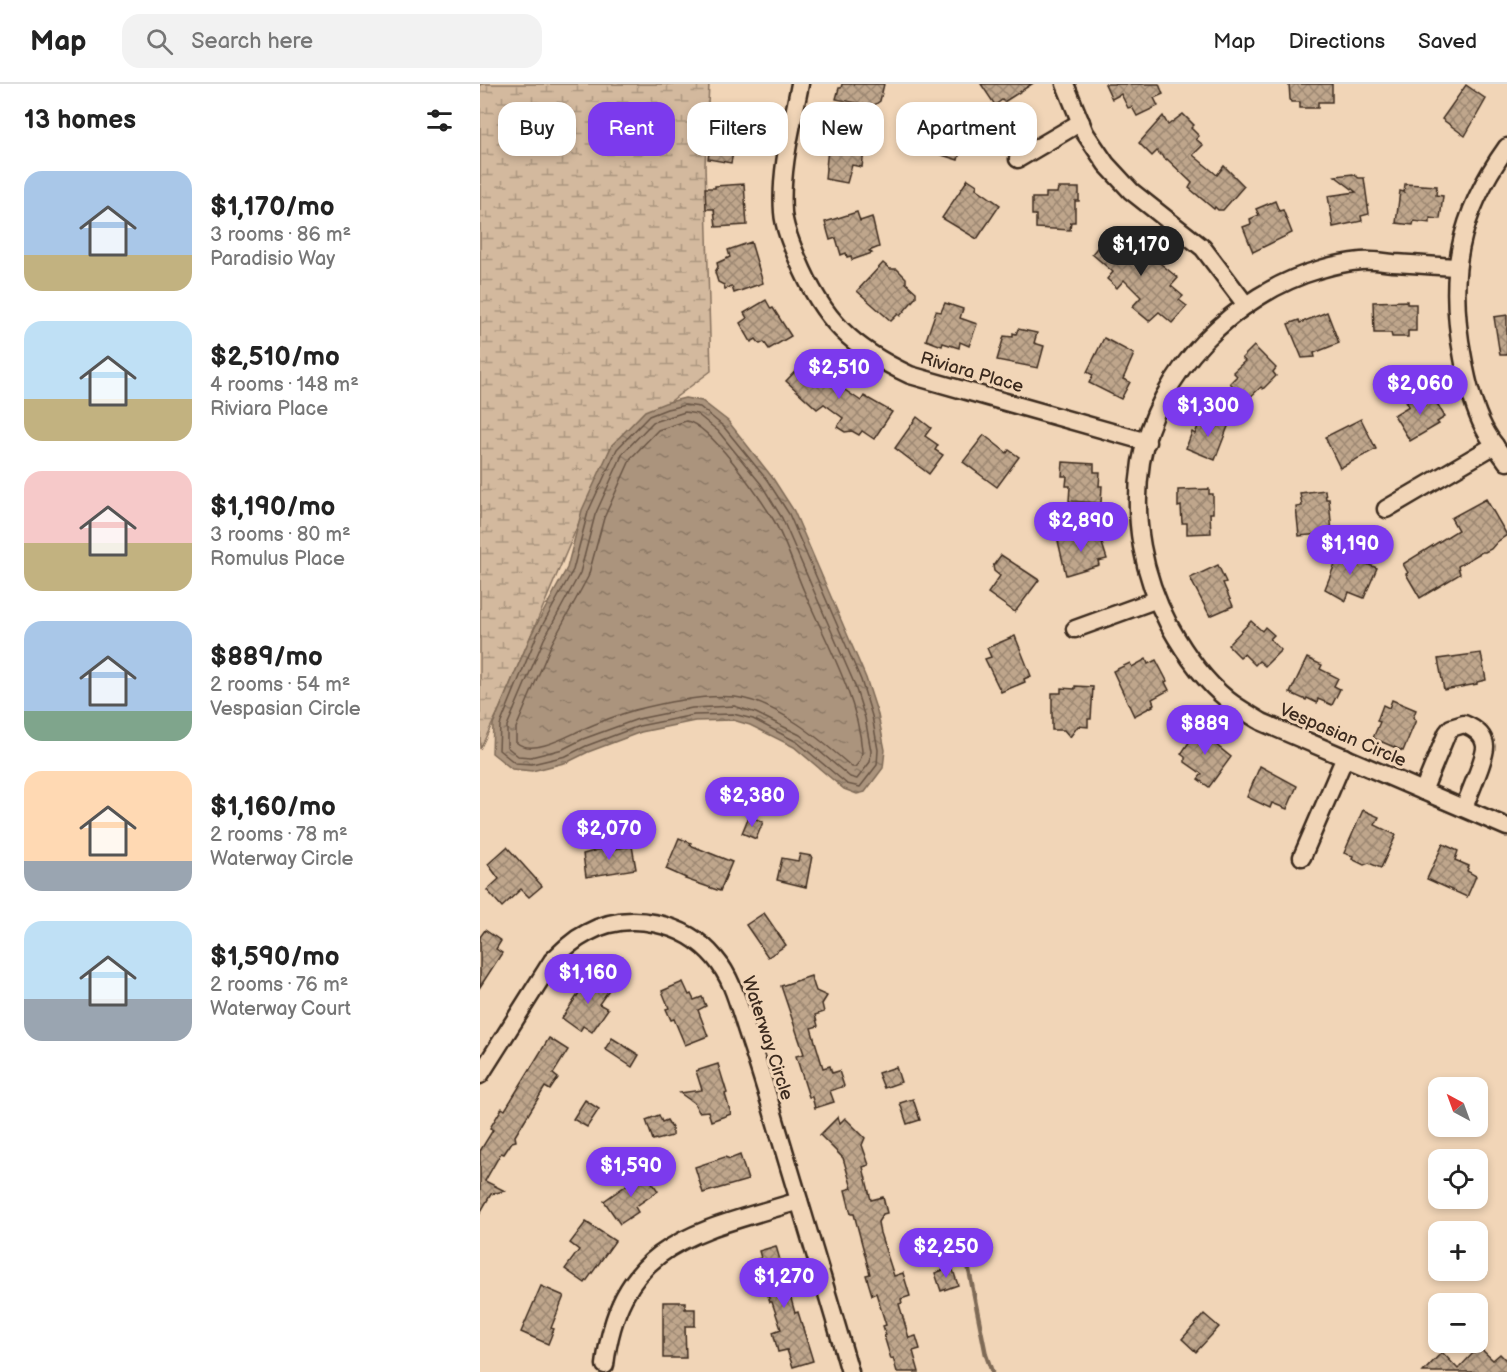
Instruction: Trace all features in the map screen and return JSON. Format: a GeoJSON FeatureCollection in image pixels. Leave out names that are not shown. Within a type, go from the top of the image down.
{"type":"FeatureCollection","features":[{"type":"Feature","properties":{"kind":"street","name":"Riviara Place"},"geometry":{"type":"LineString","coordinates":[[800,84],[784,177],[783,214],[793,249],[808,284],[826,312],[849,339],[880,361],[910,375],[1147,442]]}},
{"type":"Feature","properties":{"kind":"street"},"geometry":{"type":"LineString","coordinates":[[1065,84],[1081,122],[1106,164],[1131,191],[1203,248],[1246,305]]}},
{"type":"Feature","properties":{"kind":"street"},"geometry":{"type":"LineString","coordinates":[[1018,159],[1081,122]]}},
{"type":"Feature","properties":{"kind":"street"},"geometry":{"type":"LineString","coordinates":[[1507,147],[1480,188],[1458,256],[1455,296],[1458,333],[1467,384],[1484,428],[1507,462]]}},
{"type":"Feature","properties":{"kind":"street","name":"Vespasian Circle"},"geometry":{"type":"LineString","coordinates":[[1457,267],[1362,261],[1320,269],[1265,291],[1230,316],[1203,342],[1174,380],[1154,421],[1141,462],[1138,508],[1143,560],[1155,600],[1177,640],[1204,677],[1228,700],[1262,722],[1507,827]]}},
{"type":"Feature","properties":{"kind":"street"},"geometry":{"type":"LineString","coordinates":[[1386,509],[1495,445]]}},
{"type":"Feature","properties":{"kind":"street"},"geometry":{"type":"LineString","coordinates":[[1076,629],[1155,600]]}},
{"type":"Feature","properties":{"kind":"street"},"geometry":{"type":"LineString","coordinates":[[1423,791],[1451,728],[1464,724],[1474,728],[1483,738],[1486,748],[1464,808]]}},
{"type":"Feature","properties":{"kind":"street"},"geometry":{"type":"LineString","coordinates":[[1302,857],[1345,757]]}},
{"type":"Feature","properties":{"kind":"street","name":"Waterway Circle"},"geometry":{"type":"LineString","coordinates":[[480,1075],[552,961],[567,945],[589,931],[623,922],[637,921],[670,927],[689,936],[702,946],[714,956],[731,981],[850,1372]]}},
{"type":"Feature","properties":{"kind":"street"},"geometry":{"type":"LineString","coordinates":[[605,1365],[612,1325],[621,1302],[634,1279],[652,1260],[680,1240],[799,1201]]}},
{"type":"Feature","properties":{"kind":"green space"},"geometry":{"type":"Polygon","coordinates":[[[480,84],[709,84],[708,102],[687,102],[687,156],[705,156],[711,371],[612,445],[500,708],[480,749],[480,84]]]}},
{"type":"Feature","properties":{"kind":"water"},"geometry":{"type":"Polygon","coordinates":[[[685,398],[702,401],[728,421],[772,477],[794,511],[866,678],[878,715],[885,750],[883,768],[865,792],[857,794],[844,789],[794,747],[750,725],[733,720],[695,721],[641,732],[568,762],[532,771],[512,769],[492,753],[493,724],[532,633],[567,568],[582,510],[612,445],[645,411],[685,398]]]}},
{"type":"Feature","properties":{"kind":"building"},"geometry":{"type":"Polygon","coordinates":[[[842,84],[884,84],[879,102],[852,102],[836,99],[839,88],[842,84]]]}},
{"type":"Feature","properties":{"kind":"building"},"geometry":{"type":"Polygon","coordinates":[[[981,84],[1032,84],[1004,102],[1002,100],[993,102],[981,84]]]}},
{"type":"Feature","properties":{"kind":"building"},"geometry":{"type":"Polygon","coordinates":[[[1105,84],[1159,84],[1163,94],[1154,98],[1158,106],[1137,116],[1132,107],[1128,108],[1121,94],[1112,99],[1105,84]]]}},
{"type":"Feature","properties":{"kind":"building"},"geometry":{"type":"Polygon","coordinates":[[[1289,84],[1332,84],[1332,102],[1318,102],[1318,108],[1300,108],[1300,102],[1291,102],[1289,84]]]}},
{"type":"Feature","properties":{"kind":"building"},"geometry":{"type":"Polygon","coordinates":[[[1466,85],[1486,99],[1465,136],[1442,119],[1466,85]]]}},
{"type":"Feature","properties":{"kind":"building"},"geometry":{"type":"Polygon","coordinates":[[[1183,114],[1194,125],[1191,128],[1199,136],[1196,139],[1203,145],[1193,155],[1217,175],[1224,166],[1244,186],[1223,210],[1215,207],[1214,209],[1189,188],[1192,183],[1157,151],[1152,156],[1139,143],[1163,116],[1168,125],[1183,114]]]}},
{"type":"Feature","properties":{"kind":"building"},"geometry":{"type":"Polygon","coordinates":[[[708,156],[732,156],[731,163],[708,159],[708,156]]]}},
{"type":"Feature","properties":{"kind":"building"},"geometry":{"type":"Polygon","coordinates":[[[827,156],[863,156],[862,167],[852,165],[847,183],[825,179],[827,156]]]}},
{"type":"Feature","properties":{"kind":"building"},"geometry":{"type":"Polygon","coordinates":[[[945,156],[959,156],[958,160],[945,156]]]}},
{"type":"Feature","properties":{"kind":"building"},"geometry":{"type":"Polygon","coordinates":[[[1353,174],[1364,178],[1369,214],[1361,216],[1362,221],[1333,227],[1328,196],[1356,192],[1335,176],[1353,174]]]}},
{"type":"Feature","properties":{"kind":"building"},"geometry":{"type":"Polygon","coordinates":[[[968,179],[977,185],[976,188],[1000,205],[977,239],[942,218],[968,179]]]}},
{"type":"Feature","properties":{"kind":"building"},"geometry":{"type":"Polygon","coordinates":[[[744,184],[747,225],[716,227],[714,209],[706,209],[705,188],[744,184]]]}},
{"type":"Feature","properties":{"kind":"building"},"geometry":{"type":"Polygon","coordinates":[[[1405,184],[1437,186],[1436,195],[1443,196],[1440,219],[1430,218],[1430,223],[1414,221],[1413,225],[1396,223],[1400,191],[1404,192],[1405,184]]]}},
{"type":"Feature","properties":{"kind":"building"},"geometry":{"type":"Polygon","coordinates":[[[1058,188],[1079,188],[1079,201],[1075,201],[1075,222],[1071,222],[1070,230],[1036,228],[1036,215],[1032,215],[1032,198],[1046,198],[1046,193],[1057,193],[1058,188]]]}},
{"type":"Feature","properties":{"kind":"building"},"geometry":{"type":"Polygon","coordinates":[[[1275,201],[1279,211],[1283,210],[1292,233],[1253,252],[1243,227],[1251,224],[1250,219],[1259,215],[1256,209],[1275,201]]]}},
{"type":"Feature","properties":{"kind":"building"},"geometry":{"type":"Polygon","coordinates":[[[857,212],[860,221],[872,217],[879,247],[869,251],[872,253],[852,260],[851,256],[847,257],[846,253],[841,255],[836,238],[830,240],[825,222],[857,212]]]}},
{"type":"Feature","properties":{"kind":"building"},"geometry":{"type":"Polygon","coordinates":[[[1113,229],[1137,247],[1138,245],[1178,278],[1171,286],[1183,296],[1179,300],[1187,306],[1172,323],[1159,312],[1149,321],[1132,307],[1141,297],[1124,280],[1117,288],[1107,279],[1113,272],[1092,254],[1113,229]]]}},
{"type":"Feature","properties":{"kind":"building"},"geometry":{"type":"Polygon","coordinates":[[[751,242],[763,283],[734,293],[732,287],[725,289],[724,285],[718,282],[715,272],[718,267],[717,263],[730,257],[728,250],[751,242]]]}},
{"type":"Feature","properties":{"kind":"building"},"geometry":{"type":"Polygon","coordinates":[[[883,263],[890,269],[897,269],[906,278],[906,283],[916,292],[916,297],[900,316],[898,314],[891,321],[857,291],[883,263]]]}},
{"type":"Feature","properties":{"kind":"building"},"geometry":{"type":"Polygon","coordinates":[[[766,300],[791,336],[769,349],[764,342],[760,344],[756,339],[751,342],[740,323],[747,318],[744,313],[766,300]]]}},
{"type":"Feature","properties":{"kind":"building"},"geometry":{"type":"Polygon","coordinates":[[[1407,301],[1407,304],[1416,304],[1416,331],[1408,331],[1408,337],[1392,337],[1391,333],[1374,333],[1373,302],[1407,301]]]}},
{"type":"Feature","properties":{"kind":"building"},"geometry":{"type":"Polygon","coordinates":[[[945,303],[963,309],[960,318],[977,324],[969,346],[960,342],[959,348],[943,343],[942,346],[926,340],[936,311],[941,312],[945,303]]]}},
{"type":"Feature","properties":{"kind":"building"},"geometry":{"type":"Polygon","coordinates":[[[1327,312],[1339,343],[1314,353],[1315,357],[1302,358],[1288,324],[1299,320],[1300,323],[1327,312]]]}},
{"type":"Feature","properties":{"kind":"building"},"geometry":{"type":"Polygon","coordinates":[[[1507,315],[1507,355],[1500,355],[1494,317],[1507,315]]]}},
{"type":"Feature","properties":{"kind":"building"},"geometry":{"type":"Polygon","coordinates":[[[1018,329],[1037,333],[1034,343],[1044,346],[1038,368],[997,360],[1004,336],[1013,337],[1013,333],[1016,334],[1018,329]]]}},
{"type":"Feature","properties":{"kind":"building"},"geometry":{"type":"Polygon","coordinates":[[[1104,338],[1134,354],[1123,379],[1130,382],[1121,399],[1089,383],[1093,375],[1087,372],[1104,338]]]}},
{"type":"Feature","properties":{"kind":"building"},"geometry":{"type":"Polygon","coordinates":[[[1254,346],[1276,368],[1273,372],[1276,376],[1247,400],[1230,383],[1237,376],[1233,372],[1245,361],[1242,358],[1254,346]]]}},
{"type":"Feature","properties":{"kind":"building"},"geometry":{"type":"Polygon","coordinates":[[[809,357],[821,369],[842,383],[839,386],[861,401],[864,396],[892,412],[874,439],[862,431],[859,435],[852,431],[845,432],[837,427],[843,418],[824,404],[817,409],[786,381],[809,357]]]}},
{"type":"Feature","properties":{"kind":"building"},"geometry":{"type":"Polygon","coordinates":[[[1431,393],[1445,417],[1437,422],[1439,424],[1410,441],[1394,415],[1409,406],[1406,402],[1420,394],[1423,398],[1431,393]]]}},
{"type":"Feature","properties":{"kind":"building"},"geometry":{"type":"Polygon","coordinates":[[[1208,415],[1229,424],[1215,460],[1186,448],[1192,432],[1195,434],[1200,421],[1205,423],[1208,415]]]}},
{"type":"Feature","properties":{"kind":"building"},"geometry":{"type":"Polygon","coordinates":[[[917,417],[931,428],[925,436],[938,445],[935,450],[943,455],[929,474],[895,448],[917,417]]]}},
{"type":"Feature","properties":{"kind":"building"},"geometry":{"type":"Polygon","coordinates":[[[1361,419],[1376,449],[1340,468],[1325,437],[1361,419]]]}},
{"type":"Feature","properties":{"kind":"building"},"geometry":{"type":"Polygon","coordinates":[[[984,435],[1007,453],[1009,450],[1019,457],[997,487],[963,462],[984,435]]]}},
{"type":"Feature","properties":{"kind":"building"},"geometry":{"type":"Polygon","coordinates":[[[1063,462],[1094,464],[1094,472],[1100,472],[1101,503],[1069,501],[1070,486],[1066,486],[1067,476],[1062,476],[1063,462]]]}},
{"type":"Feature","properties":{"kind":"building"},"geometry":{"type":"Polygon","coordinates":[[[1209,489],[1209,494],[1213,494],[1213,513],[1210,513],[1211,533],[1187,534],[1187,523],[1182,523],[1181,506],[1178,507],[1178,490],[1209,489]]]}},
{"type":"Feature","properties":{"kind":"building"},"geometry":{"type":"Polygon","coordinates":[[[1325,490],[1326,499],[1329,499],[1332,533],[1299,536],[1296,507],[1302,506],[1300,493],[1325,490]]]}},
{"type":"Feature","properties":{"kind":"building"},"geometry":{"type":"Polygon","coordinates":[[[1486,499],[1507,535],[1491,549],[1458,566],[1460,574],[1420,598],[1403,564],[1458,530],[1451,518],[1486,499]]]}},
{"type":"Feature","properties":{"kind":"building"},"geometry":{"type":"Polygon","coordinates":[[[1083,534],[1084,539],[1099,534],[1107,559],[1098,561],[1099,565],[1066,575],[1058,541],[1083,534]]]}},
{"type":"Feature","properties":{"kind":"building"},"geometry":{"type":"Polygon","coordinates":[[[1341,549],[1377,568],[1364,598],[1349,592],[1346,601],[1325,589],[1341,549]]]}},
{"type":"Feature","properties":{"kind":"building"},"geometry":{"type":"Polygon","coordinates":[[[1001,555],[1039,580],[1015,612],[988,593],[1000,576],[994,571],[993,566],[1001,555]]]}},
{"type":"Feature","properties":{"kind":"building"},"geometry":{"type":"Polygon","coordinates":[[[1218,565],[1233,606],[1210,616],[1190,578],[1218,565]]]}},
{"type":"Feature","properties":{"kind":"building"},"geometry":{"type":"Polygon","coordinates":[[[1251,621],[1262,631],[1265,627],[1274,635],[1270,639],[1281,650],[1265,666],[1259,661],[1255,665],[1244,654],[1240,657],[1228,645],[1251,621]]]}},
{"type":"Feature","properties":{"kind":"building"},"geometry":{"type":"Polygon","coordinates":[[[1015,636],[1031,676],[1024,679],[1025,682],[1001,692],[985,659],[991,657],[987,648],[1015,636]]]}},
{"type":"Feature","properties":{"kind":"building"},"geometry":{"type":"Polygon","coordinates":[[[1481,653],[1486,680],[1477,682],[1477,684],[1444,690],[1438,659],[1481,653]]]}},
{"type":"Feature","properties":{"kind":"building"},"geometry":{"type":"Polygon","coordinates":[[[1307,658],[1322,665],[1320,669],[1338,678],[1334,686],[1340,689],[1332,705],[1318,699],[1317,703],[1307,698],[1306,700],[1290,693],[1307,658]]]}},
{"type":"Feature","properties":{"kind":"building"},"geometry":{"type":"Polygon","coordinates":[[[1146,659],[1148,664],[1156,660],[1169,690],[1152,699],[1153,706],[1134,716],[1113,671],[1130,663],[1132,667],[1146,659]]]}},
{"type":"Feature","properties":{"kind":"building"},"geometry":{"type":"Polygon","coordinates":[[[1075,686],[1093,687],[1091,719],[1088,719],[1088,727],[1078,726],[1070,737],[1064,730],[1052,730],[1052,693],[1061,693],[1061,688],[1075,689],[1075,686]]]}},
{"type":"Feature","properties":{"kind":"building"},"geometry":{"type":"Polygon","coordinates":[[[1392,700],[1416,710],[1413,718],[1416,720],[1403,751],[1373,738],[1380,722],[1377,721],[1383,705],[1389,708],[1392,700]]]}},
{"type":"Feature","properties":{"kind":"building"},"geometry":{"type":"Polygon","coordinates":[[[1200,726],[1213,736],[1210,740],[1231,757],[1209,787],[1198,779],[1202,774],[1185,762],[1185,757],[1181,754],[1200,726]]]}},
{"type":"Feature","properties":{"kind":"building"},"geometry":{"type":"Polygon","coordinates":[[[1260,766],[1297,786],[1287,809],[1272,803],[1270,808],[1247,797],[1260,766]]]}},
{"type":"Feature","properties":{"kind":"building"},"geometry":{"type":"Polygon","coordinates":[[[1363,810],[1379,817],[1375,825],[1396,835],[1381,868],[1369,863],[1364,865],[1352,859],[1353,856],[1344,853],[1363,810]]]}},
{"type":"Feature","properties":{"kind":"building"},"geometry":{"type":"Polygon","coordinates":[[[749,816],[763,822],[756,839],[742,833],[749,816]]]}},
{"type":"Feature","properties":{"kind":"building"},"geometry":{"type":"Polygon","coordinates":[[[679,838],[691,843],[690,845],[732,862],[720,891],[685,879],[666,869],[679,838]]]}},
{"type":"Feature","properties":{"kind":"building"},"geometry":{"type":"Polygon","coordinates":[[[1443,844],[1458,851],[1455,860],[1469,866],[1467,871],[1476,876],[1467,897],[1427,879],[1443,844]]]}},
{"type":"Feature","properties":{"kind":"building"},"geometry":{"type":"Polygon","coordinates":[[[632,846],[636,869],[586,877],[583,854],[601,849],[603,851],[632,846]]]}},
{"type":"Feature","properties":{"kind":"building"},"geometry":{"type":"Polygon","coordinates":[[[507,847],[542,886],[529,897],[521,889],[502,907],[487,890],[499,879],[488,864],[507,847]]]}},
{"type":"Feature","properties":{"kind":"building"},"geometry":{"type":"Polygon","coordinates":[[[800,854],[812,856],[806,887],[777,880],[782,858],[798,861],[800,854]]]}},
{"type":"Feature","properties":{"kind":"building"},"geometry":{"type":"Polygon","coordinates":[[[764,913],[786,945],[768,957],[746,925],[764,913]]]}},
{"type":"Feature","properties":{"kind":"building"},"geometry":{"type":"Polygon","coordinates":[[[485,930],[501,941],[496,949],[502,953],[480,987],[480,937],[485,930]]]}},
{"type":"Feature","properties":{"kind":"building"},"geometry":{"type":"Polygon","coordinates":[[[592,974],[611,987],[599,1004],[608,1009],[592,1032],[583,1026],[580,1031],[562,1018],[592,974]]]}},
{"type":"Feature","properties":{"kind":"building"},"geometry":{"type":"Polygon","coordinates":[[[811,976],[816,991],[827,996],[822,1004],[824,1012],[815,1015],[818,1026],[811,1028],[823,1068],[830,1066],[832,1073],[839,1071],[844,1086],[830,1091],[834,1102],[815,1108],[812,1097],[809,1097],[796,1056],[804,1054],[781,986],[811,976]]]}},
{"type":"Feature","properties":{"kind":"building"},"geometry":{"type":"Polygon","coordinates":[[[683,982],[694,1000],[702,997],[706,1006],[698,1010],[708,1036],[685,1045],[674,1019],[671,1020],[666,1009],[669,1008],[662,991],[683,982]]]}},
{"type":"Feature","properties":{"kind":"building"},"geometry":{"type":"Polygon","coordinates":[[[549,1038],[568,1050],[553,1074],[558,1078],[550,1090],[545,1087],[515,1136],[516,1141],[512,1142],[504,1154],[501,1153],[485,1181],[505,1191],[491,1194],[480,1213],[480,1151],[493,1130],[490,1128],[502,1108],[505,1110],[549,1038]]]}},
{"type":"Feature","properties":{"kind":"building"},"geometry":{"type":"Polygon","coordinates":[[[612,1038],[639,1055],[632,1067],[605,1049],[612,1038]]]}},
{"type":"Feature","properties":{"kind":"building"},"geometry":{"type":"Polygon","coordinates":[[[718,1064],[731,1114],[711,1121],[708,1111],[699,1112],[694,1103],[680,1093],[702,1090],[696,1071],[718,1064]]]}},
{"type":"Feature","properties":{"kind":"building"},"geometry":{"type":"Polygon","coordinates":[[[896,1067],[901,1082],[884,1088],[878,1073],[896,1067]]]}},
{"type":"Feature","properties":{"kind":"building"},"geometry":{"type":"Polygon","coordinates":[[[913,1099],[920,1120],[907,1124],[900,1103],[913,1099]]]}},
{"type":"Feature","properties":{"kind":"building"},"geometry":{"type":"Polygon","coordinates":[[[585,1100],[599,1109],[587,1127],[573,1119],[585,1100]]]}},
{"type":"Feature","properties":{"kind":"building"},"geometry":{"type":"Polygon","coordinates":[[[659,1115],[662,1122],[667,1120],[672,1128],[672,1136],[653,1140],[646,1120],[659,1115]]]}},
{"type":"Feature","properties":{"kind":"building"},"geometry":{"type":"Polygon","coordinates":[[[838,1117],[840,1123],[845,1118],[865,1138],[862,1145],[869,1165],[863,1167],[871,1200],[883,1197],[887,1213],[883,1214],[878,1222],[880,1233],[894,1276],[903,1273],[910,1296],[901,1299],[902,1303],[899,1304],[909,1338],[916,1336],[920,1349],[913,1351],[919,1372],[897,1372],[893,1358],[891,1359],[884,1336],[886,1335],[883,1326],[886,1325],[876,1293],[872,1295],[866,1275],[870,1274],[845,1190],[852,1188],[843,1158],[820,1135],[838,1117]]]}},
{"type":"Feature","properties":{"kind":"building"},"geometry":{"type":"Polygon","coordinates":[[[740,1155],[748,1180],[703,1193],[695,1167],[725,1157],[730,1159],[740,1155]]]}},
{"type":"Feature","properties":{"kind":"building"},"geometry":{"type":"Polygon","coordinates":[[[645,1172],[658,1191],[635,1207],[638,1212],[620,1224],[604,1201],[645,1172]]]}},
{"type":"Feature","properties":{"kind":"building"},"geometry":{"type":"Polygon","coordinates":[[[586,1222],[615,1241],[585,1283],[565,1269],[579,1250],[570,1243],[586,1222]]]}},
{"type":"Feature","properties":{"kind":"building"},"geometry":{"type":"Polygon","coordinates":[[[776,1246],[795,1313],[798,1312],[813,1361],[793,1367],[787,1350],[778,1352],[773,1332],[781,1329],[757,1259],[761,1258],[759,1251],[776,1246]]]}},
{"type":"Feature","properties":{"kind":"building"},"geometry":{"type":"Polygon","coordinates":[[[952,1267],[958,1285],[941,1291],[935,1273],[952,1267]]]}},
{"type":"Feature","properties":{"kind":"building"},"geometry":{"type":"Polygon","coordinates":[[[541,1286],[564,1296],[551,1328],[554,1329],[548,1344],[521,1332],[541,1286]]]}},
{"type":"Feature","properties":{"kind":"building"},"geometry":{"type":"Polygon","coordinates":[[[663,1302],[685,1302],[685,1309],[695,1309],[695,1326],[685,1326],[686,1358],[663,1358],[663,1302]]]}},
{"type":"Feature","properties":{"kind":"building"},"geometry":{"type":"Polygon","coordinates":[[[1204,1314],[1219,1327],[1196,1352],[1182,1339],[1204,1314]]]}},
{"type":"Feature","properties":{"kind":"building"},"geometry":{"type":"Polygon","coordinates":[[[1441,1353],[1458,1369],[1473,1353],[1485,1353],[1493,1360],[1500,1354],[1507,1361],[1507,1372],[1423,1372],[1441,1353]]]}},
{"type":"Feature","properties":{"kind":"waterway"},"geometry":{"type":"LineString","coordinates":[[967,1260],[986,1355],[992,1372]]}}]}
